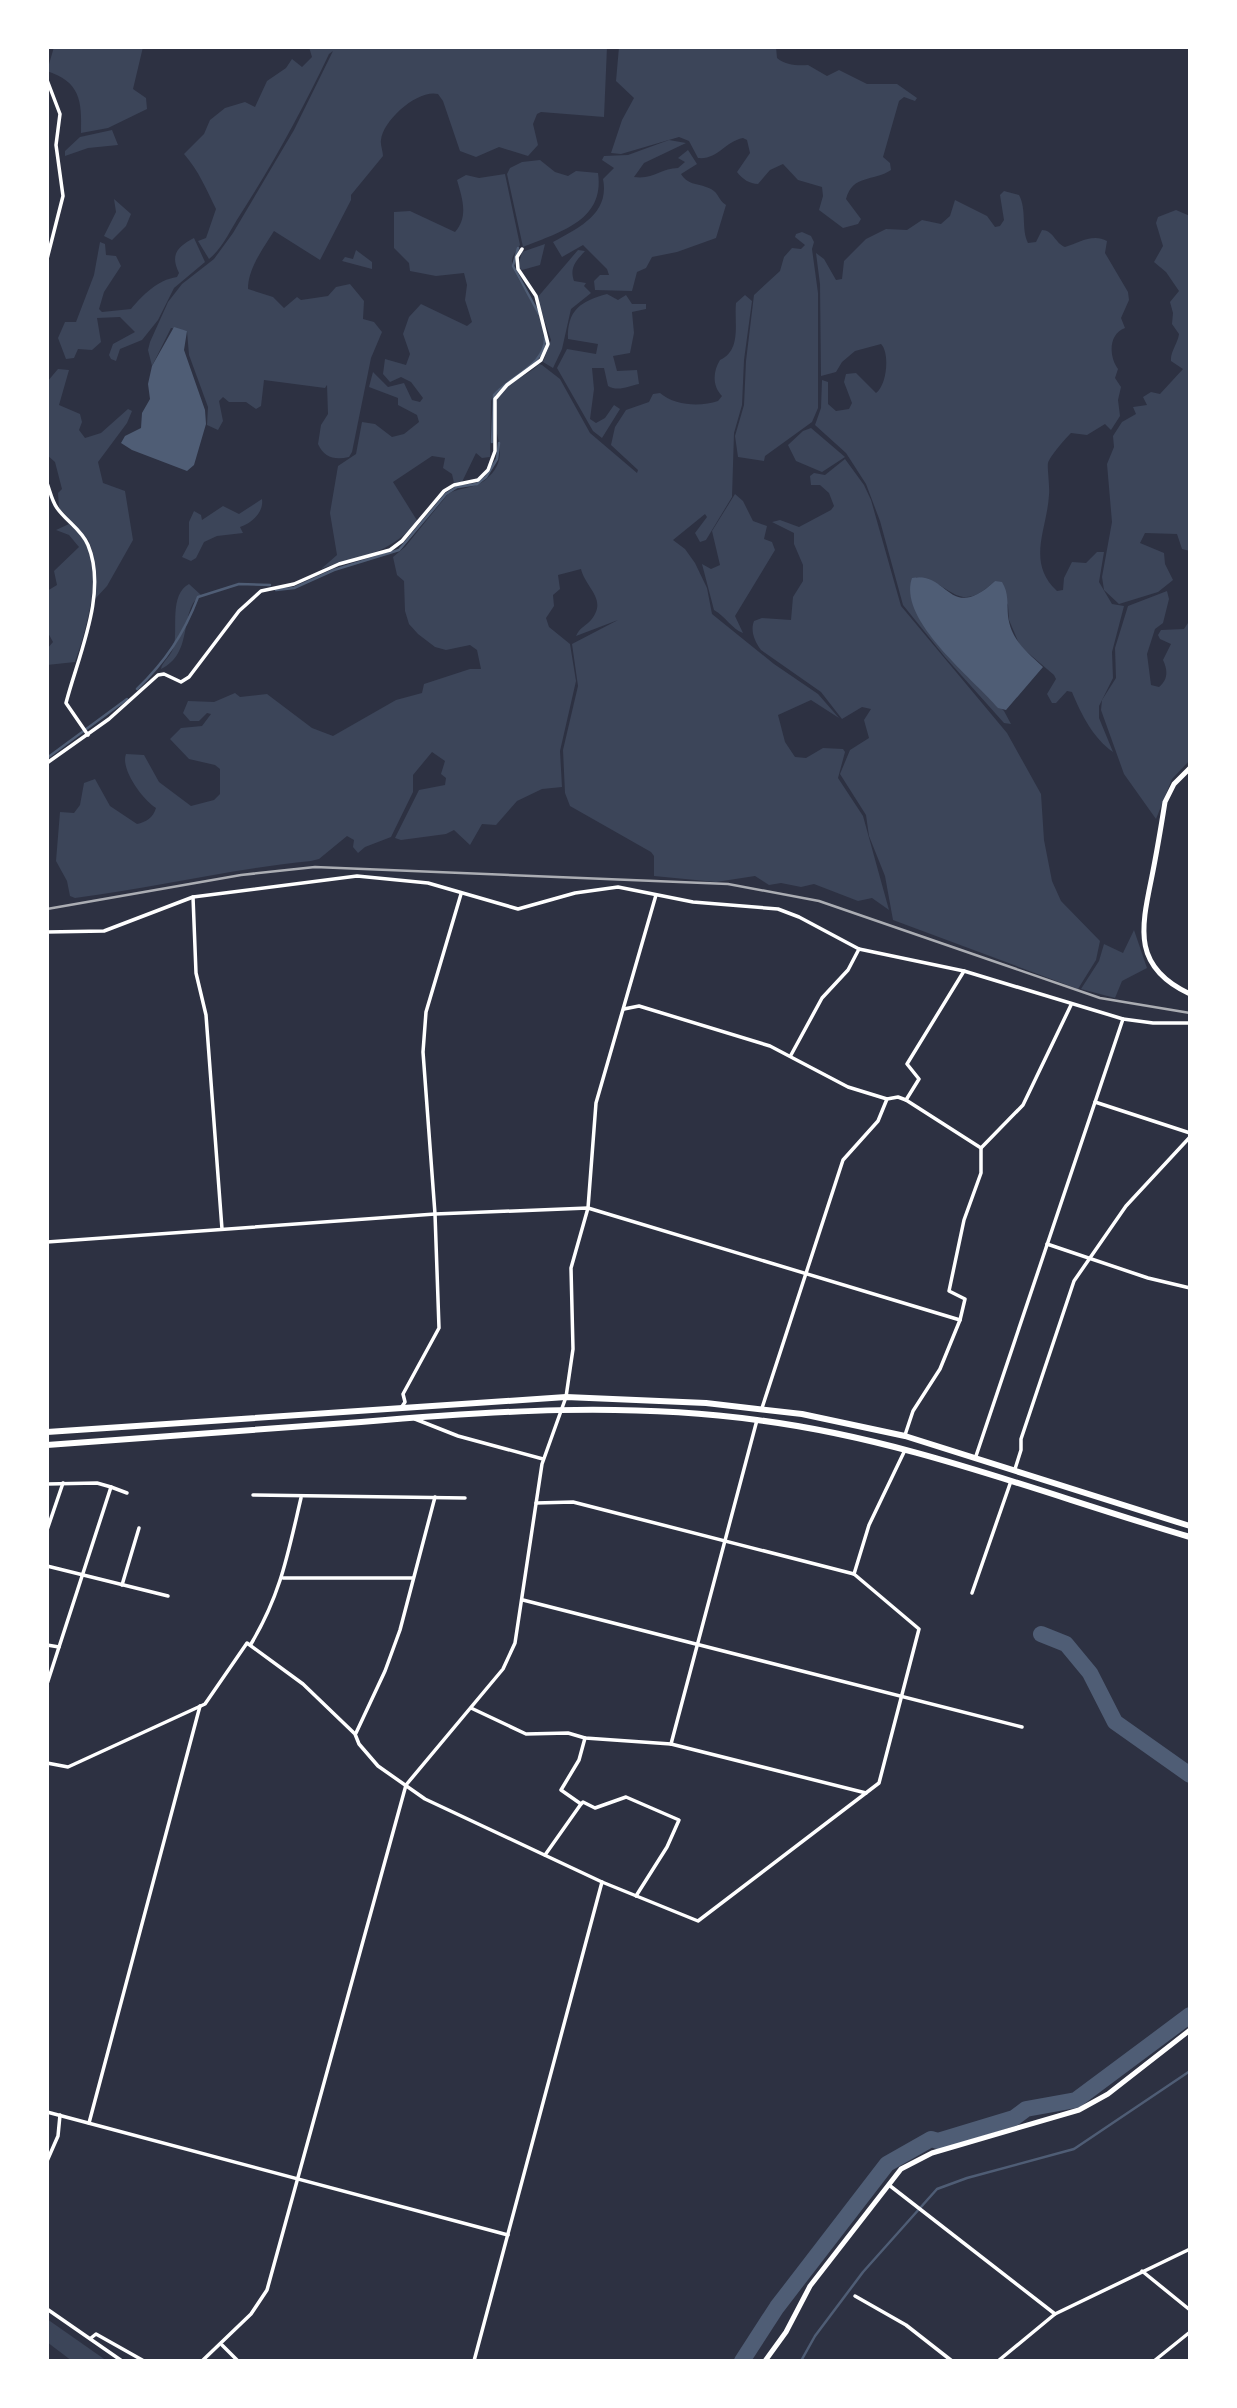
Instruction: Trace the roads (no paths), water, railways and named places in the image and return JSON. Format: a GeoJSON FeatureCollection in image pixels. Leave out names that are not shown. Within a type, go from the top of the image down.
{"type":"FeatureCollection","features":[{"type":"Feature","properties":{"kind":"highway"},"geometry":{"type":"LineString","coordinates":[[47,1432],[566,1397],[666,1400],[762,1409],[905,1436],[1190,1526]]}},
{"type":"Feature","properties":{"kind":"highway"},"geometry":{"type":"LineString","coordinates":[[47,1446],[562,1409],[666,1411],[757,1420],[906,1448],[1012,1479],[1190,1538]]}},
{"type":"Feature","properties":{"kind":"main road"},"geometry":{"type":"LineString","coordinates":[[1190,768],[1174,784],[1165,802],[1142,922],[1143,943],[1151,963],[1172,986],[1190,994]]}},
{"type":"Feature","properties":{"kind":"main road"},"geometry":{"type":"LineString","coordinates":[[765,2361],[786,2332],[810,2286],[901,2169],[923,2157],[1079,2110],[1108,2094],[1190,2030]]}},
{"type":"Feature","properties":{"kind":"street"},"geometry":{"type":"LineString","coordinates":[[47,79],[60,114],[56,145],[63,196],[47,259]]}},
{"type":"Feature","properties":{"kind":"street"},"geometry":{"type":"LineString","coordinates":[[47,763],[158,675],[164,674],[181,682],[190,677],[239,611],[261,591],[294,583],[339,564],[390,550],[402,541],[444,491],[483,475],[495,451],[495,399],[507,385],[541,360],[548,344],[536,296],[517,269],[517,257],[522,249]]}},
{"type":"Feature","properties":{"kind":"street"},"geometry":{"type":"LineString","coordinates":[[47,483],[55,505],[85,539],[91,555],[94,600],[66,703],[86,733]]}},
{"type":"Feature","properties":{"kind":"street"},"geometry":{"type":"LineString","coordinates":[[47,932],[104,931],[193,897],[357,876],[428,883],[518,909],[575,893],[618,887],[693,902],[778,909],[859,949],[964,971],[1123,1019],[1153,1023],[1190,1023]]}},
{"type":"Feature","properties":{"kind":"street"},"geometry":{"type":"LineString","coordinates":[[401,1408],[405,1402],[403,1394],[439,1328],[435,1214],[423,1052],[426,1012],[461,894]]}},
{"type":"Feature","properties":{"kind":"street"},"geometry":{"type":"LineString","coordinates":[[202,2361],[251,2314],[267,2290],[406,1785],[471,1708],[507,1660],[515,1643],[543,1459],[566,1397],[574,1341],[571,1269],[588,1208],[596,1103],[656,895]]}},
{"type":"Feature","properties":{"kind":"street"},"geometry":{"type":"LineString","coordinates":[[193,897],[196,972],[206,1015],[222,1229]]}},
{"type":"Feature","properties":{"kind":"street"},"geometry":{"type":"LineString","coordinates":[[791,1055],[822,998],[848,970],[859,949]]}},
{"type":"Feature","properties":{"kind":"street"},"geometry":{"type":"LineString","coordinates":[[906,1100],[919,1079],[907,1065],[964,971]]}},
{"type":"Feature","properties":{"kind":"street"},"geometry":{"type":"LineString","coordinates":[[905,1436],[913,1410],[940,1369],[960,1320],[965,1299],[949,1291],[964,1220],[981,1173],[981,1148],[1023,1105],[1071,1005]]}},
{"type":"Feature","properties":{"kind":"street"},"geometry":{"type":"LineString","coordinates":[[623,1009],[639,1006],[770,1046],[848,1087],[887,1099],[906,1100],[981,1148]]}},
{"type":"Feature","properties":{"kind":"street"},"geometry":{"type":"LineString","coordinates":[[976,1457],[1123,1019]]}},
{"type":"Feature","properties":{"kind":"street"},"geometry":{"type":"LineString","coordinates":[[762,1409],[843,1160],[878,1121],[887,1099]]}},
{"type":"Feature","properties":{"kind":"street"},"geometry":{"type":"LineString","coordinates":[[1015,1469],[1021,1450],[1021,1439],[1074,1280],[1146,1182],[1190,1135],[1095,1102]]}},
{"type":"Feature","properties":{"kind":"street"},"geometry":{"type":"LineString","coordinates":[[47,1242],[435,1214],[588,1208],[808,1272],[960,1320]]}},
{"type":"Feature","properties":{"kind":"street"},"geometry":{"type":"LineString","coordinates":[[1047,1244],[1088,1259],[1190,1288]]}},
{"type":"Feature","properties":{"kind":"street"},"geometry":{"type":"LineString","coordinates":[[412,1418],[457,1436],[543,1459]]}},
{"type":"Feature","properties":{"kind":"street"},"geometry":{"type":"LineString","coordinates":[[671,1744],[757,1420]]}},
{"type":"Feature","properties":{"kind":"street"},"geometry":{"type":"LineString","coordinates":[[853,1574],[869,1525],[906,1448]]}},
{"type":"Feature","properties":{"kind":"street"},"geometry":{"type":"LineString","coordinates":[[972,1592],[1012,1479]]}},
{"type":"Feature","properties":{"kind":"street"},"geometry":{"type":"LineString","coordinates":[[47,1484],[97,1482],[127,1493]]}},
{"type":"Feature","properties":{"kind":"street"},"geometry":{"type":"LineString","coordinates":[[47,1530],[63,1483]]}},
{"type":"Feature","properties":{"kind":"street"},"geometry":{"type":"LineString","coordinates":[[47,1684],[111,1487]]}},
{"type":"Feature","properties":{"kind":"street"},"geometry":{"type":"LineString","coordinates":[[253,1495],[301,1498],[465,1498]]}},
{"type":"Feature","properties":{"kind":"street"},"geometry":{"type":"LineString","coordinates":[[355,1734],[388,1663],[435,1497]]}},
{"type":"Feature","properties":{"kind":"street"},"geometry":{"type":"LineString","coordinates":[[251,1644],[273,1605],[283,1578],[301,1498]]}},
{"type":"Feature","properties":{"kind":"street"},"geometry":{"type":"LineString","coordinates":[[47,1763],[68,1767],[205,1704],[243,1645],[251,1644],[303,1684],[355,1734],[359,1744],[378,1766],[425,1799],[603,1882],[698,1921],[879,1783],[919,1629],[853,1574],[573,1502],[536,1503]]}},
{"type":"Feature","properties":{"kind":"street"},"geometry":{"type":"LineString","coordinates":[[122,1585],[139,1528]]}},
{"type":"Feature","properties":{"kind":"street"},"geometry":{"type":"LineString","coordinates":[[47,1566],[168,1596]]}},
{"type":"Feature","properties":{"kind":"street"},"geometry":{"type":"LineString","coordinates":[[283,1578],[413,1577]]}},
{"type":"Feature","properties":{"kind":"street"},"geometry":{"type":"LineString","coordinates":[[523,1600],[902,1694],[1022,1727]]}},
{"type":"Feature","properties":{"kind":"street"},"geometry":{"type":"LineString","coordinates":[[47,1645],[59,1647]]}},
{"type":"Feature","properties":{"kind":"street"},"geometry":{"type":"LineString","coordinates":[[89,2123],[200,1706]]}},
{"type":"Feature","properties":{"kind":"street"},"geometry":{"type":"LineString","coordinates":[[471,1708],[526,1734],[568,1733],[585,1738],[671,1744],[866,1793]]}},
{"type":"Feature","properties":{"kind":"street"},"geometry":{"type":"LineString","coordinates":[[585,1738],[579,1760],[561,1790],[581,1804],[583,1802],[595,1808],[626,1797],[679,1820],[667,1847],[636,1896]]}},
{"type":"Feature","properties":{"kind":"street"},"geometry":{"type":"LineString","coordinates":[[545,1855],[581,1804]]}},
{"type":"Feature","properties":{"kind":"street"},"geometry":{"type":"LineString","coordinates":[[474,2361],[603,1882]]}},
{"type":"Feature","properties":{"kind":"street"},"geometry":{"type":"LineString","coordinates":[[47,2112],[508,2235]]}},
{"type":"Feature","properties":{"kind":"street"},"geometry":{"type":"LineString","coordinates":[[47,2161],[58,2136],[60,2115]]}},
{"type":"Feature","properties":{"kind":"street"},"geometry":{"type":"LineString","coordinates":[[887,2184],[1055,2314]]}},
{"type":"Feature","properties":{"kind":"street"},"geometry":{"type":"LineString","coordinates":[[998,2361],[1055,2314],[1190,2249]]}},
{"type":"Feature","properties":{"kind":"street"},"geometry":{"type":"LineString","coordinates":[[1142,2272],[1190,2310]]}},
{"type":"Feature","properties":{"kind":"street"},"geometry":{"type":"LineString","coordinates":[[855,2296],[906,2325],[952,2361]]}},
{"type":"Feature","properties":{"kind":"street"},"geometry":{"type":"LineString","coordinates":[[47,2309],[122,2361]]}},
{"type":"Feature","properties":{"kind":"street"},"geometry":{"type":"LineString","coordinates":[[1154,2361],[1190,2332]]}},
{"type":"Feature","properties":{"kind":"street"},"geometry":{"type":"LineString","coordinates":[[91,2338],[96,2334],[144,2361]]}},
{"type":"Feature","properties":{"kind":"street"},"geometry":{"type":"LineString","coordinates":[[222,2344],[239,2361]]}},
{"type":"Feature","properties":{"kind":"waterway"},"geometry":{"type":"LineString","coordinates":[[518,248],[513,266],[539,314]]}},
{"type":"Feature","properties":{"kind":"waterway"},"geometry":{"type":"LineString","coordinates":[[492,442],[494,395],[540,356],[545,337]]}},
{"type":"Feature","properties":{"kind":"waterway"},"geometry":{"type":"LineString","coordinates":[[276,590],[294,588],[334,570],[399,550],[446,494],[457,487],[477,484],[486,477],[497,459],[499,443]]}},
{"type":"Feature","properties":{"kind":"waterway"},"geometry":{"type":"LineString","coordinates":[[137,689],[173,647],[198,597],[239,584],[270,585]]}},
{"type":"Feature","properties":{"kind":"waterway"},"geometry":{"type":"LineString","coordinates":[[47,758],[127,699]]}},
{"type":"Feature","properties":{"kind":"waterway"},"geometry":{"type":"LineString","coordinates":[[1041,1634],[1066,1644],[1090,1673],[1115,1722],[1190,1775]]}},
{"type":"Feature","properties":{"kind":"waterway"},"geometry":{"type":"LineString","coordinates":[[742,2361],[777,2307],[887,2164],[931,2139],[938,2141],[1014,2118],[1026,2109],[1076,2100],[1190,2015]]}},
{"type":"Feature","properties":{"kind":"waterway"},"geometry":{"type":"LineString","coordinates":[[801,2361],[815,2336],[863,2272],[937,2189],[967,2178],[1074,2149],[1190,2071]]}},
{"type":"Feature","properties":{"kind":"railway"},"geometry":{"type":"LineString","coordinates":[[47,909],[241,875],[315,867],[728,884],[819,901],[1100,998],[1190,1013]]}}]}
